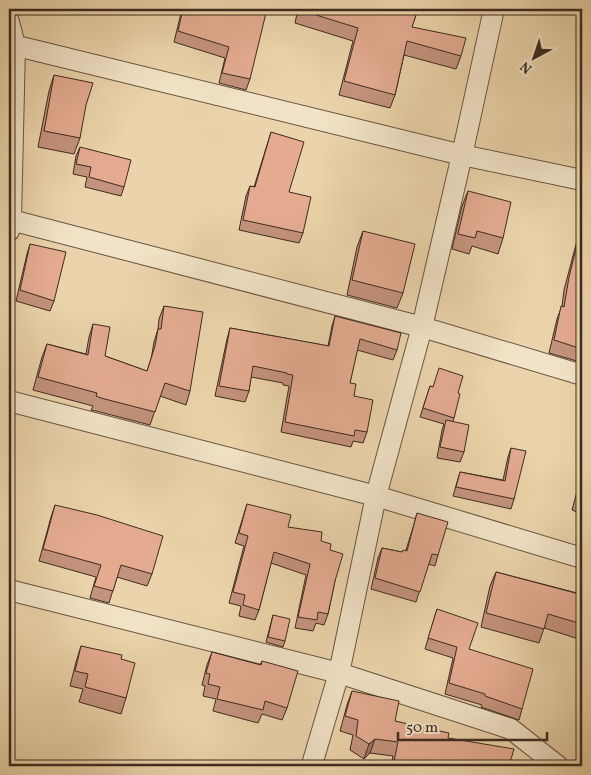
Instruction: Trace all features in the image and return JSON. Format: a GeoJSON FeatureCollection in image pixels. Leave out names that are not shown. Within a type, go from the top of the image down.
{"type":"FeatureCollection","features":[{"type":"Feature","properties":{"kind":"street"},"geometry":{"type":"LineString","coordinates":[[313,766],[339,673],[376,496],[422,327],[494,9]]}},
{"type":"Feature","properties":{"kind":"street"},"geometry":{"type":"LineString","coordinates":[[9,22],[12,45],[10,226],[422,327],[582,375]]}},
{"type":"Feature","properties":{"kind":"street"},"geometry":{"type":"LineString","coordinates":[[12,45],[462,155],[582,180]]}},
{"type":"Feature","properties":{"kind":"street"},"geometry":{"type":"LineString","coordinates":[[9,401],[376,496],[582,558]]}},
{"type":"Feature","properties":{"kind":"street"},"geometry":{"type":"LineString","coordinates":[[9,590],[339,673],[511,729],[558,766]]}},
{"type":"Feature","properties":{"kind":"building"},"geometry":{"type":"Polygon","coordinates":[[[183,9],[249,9],[266,13],[250,79],[222,73],[229,47],[178,31],[183,9]]]}},
{"type":"Feature","properties":{"kind":"building"},"geometry":{"type":"Polygon","coordinates":[[[300,9],[418,9],[412,27],[466,38],[461,56],[407,41],[395,95],[344,81],[358,28],[300,9]]]}},
{"type":"Feature","properties":{"kind":"building"},"geometry":{"type":"Polygon","coordinates":[[[54,75],[93,83],[86,105],[80,138],[44,131],[54,75]]]}},
{"type":"Feature","properties":{"kind":"building"},"geometry":{"type":"Polygon","coordinates":[[[271,132],[304,142],[289,192],[311,197],[303,233],[243,220],[250,186],[255,187],[271,132]]]}},
{"type":"Feature","properties":{"kind":"building"},"geometry":{"type":"Polygon","coordinates":[[[80,147],[131,160],[124,187],[89,177],[91,167],[76,164],[80,147]]]}},
{"type":"Feature","properties":{"kind":"building"},"geometry":{"type":"Polygon","coordinates":[[[468,191],[511,202],[503,238],[477,231],[475,238],[458,234],[468,191]]]}},
{"type":"Feature","properties":{"kind":"building"},"geometry":{"type":"Polygon","coordinates":[[[582,225],[582,349],[554,340],[561,306],[564,307],[569,277],[582,225]]]}},
{"type":"Feature","properties":{"kind":"building"},"geometry":{"type":"Polygon","coordinates":[[[363,231],[415,244],[403,293],[352,280],[363,231]]]}},
{"type":"Feature","properties":{"kind":"building"},"geometry":{"type":"Polygon","coordinates":[[[30,244],[66,252],[54,301],[20,290],[30,244]]]}},
{"type":"Feature","properties":{"kind":"building"},"geometry":{"type":"Polygon","coordinates":[[[164,306],[203,312],[190,391],[165,383],[155,412],[101,398],[96,396],[97,393],[38,377],[47,344],[88,355],[93,324],[110,327],[105,356],[147,371],[158,329],[161,329],[164,306]]]}},
{"type":"Feature","properties":{"kind":"building"},"geometry":{"type":"Polygon","coordinates":[[[335,316],[401,333],[397,350],[360,339],[350,383],[356,384],[354,396],[373,400],[367,432],[355,430],[354,436],[285,422],[293,375],[287,373],[253,366],[249,391],[219,386],[230,328],[329,346],[335,316]]]}},
{"type":"Feature","properties":{"kind":"building"},"geometry":{"type":"Polygon","coordinates":[[[439,368],[463,376],[454,418],[423,408],[430,386],[433,387],[439,368]]]}},
{"type":"Feature","properties":{"kind":"building"},"geometry":{"type":"Polygon","coordinates":[[[446,420],[469,425],[464,452],[440,447],[446,420]]]}},
{"type":"Feature","properties":{"kind":"building"},"geometry":{"type":"Polygon","coordinates":[[[511,448],[526,451],[514,499],[456,487],[460,472],[505,481],[511,448]]]}},
{"type":"Feature","properties":{"kind":"building"},"geometry":{"type":"Polygon","coordinates":[[[582,476],[582,502],[576,499],[582,476]]]}},
{"type":"Feature","properties":{"kind":"building"},"geometry":{"type":"Polygon","coordinates":[[[247,504],[291,515],[288,527],[322,532],[321,541],[331,544],[330,550],[343,554],[328,614],[318,612],[317,620],[298,617],[310,564],[274,552],[259,610],[243,605],[245,595],[233,592],[248,536],[239,533],[247,504]]]}},
{"type":"Feature","properties":{"kind":"building"},"geometry":{"type":"Polygon","coordinates":[[[55,505],[97,515],[163,536],[152,574],[121,565],[113,591],[94,586],[101,565],[43,549],[55,505]]]}},
{"type":"Feature","properties":{"kind":"building"},"geometry":{"type":"Polygon","coordinates":[[[417,513],[448,522],[438,555],[432,554],[420,592],[375,578],[382,548],[402,552],[403,550],[407,551],[417,513]]]}},
{"type":"Feature","properties":{"kind":"building"},"geometry":{"type":"Polygon","coordinates":[[[496,572],[579,594],[582,581],[582,624],[548,614],[544,629],[486,613],[496,572]]]}},
{"type":"Feature","properties":{"kind":"building"},"geometry":{"type":"Polygon","coordinates":[[[437,609],[478,623],[469,649],[533,669],[522,709],[485,696],[485,694],[449,683],[457,647],[428,638],[437,609]]]}},
{"type":"Feature","properties":{"kind":"building"},"geometry":{"type":"Polygon","coordinates":[[[273,615],[290,619],[285,641],[268,637],[273,615]]]}},
{"type":"Feature","properties":{"kind":"building"},"geometry":{"type":"Polygon","coordinates":[[[81,646],[122,655],[121,659],[135,663],[126,698],[85,687],[88,674],[75,671],[81,646]]]}},
{"type":"Feature","properties":{"kind":"building"},"geometry":{"type":"Polygon","coordinates":[[[212,652],[261,665],[262,661],[298,671],[287,708],[265,701],[263,710],[217,699],[220,687],[208,684],[210,674],[206,673],[212,652]]]}},
{"type":"Feature","properties":{"kind":"building"},"geometry":{"type":"Polygon","coordinates":[[[352,691],[399,701],[395,721],[449,733],[448,738],[514,749],[509,766],[447,766],[444,763],[443,766],[393,766],[398,742],[375,739],[369,744],[356,736],[358,720],[345,716],[352,691]]]}}]}
